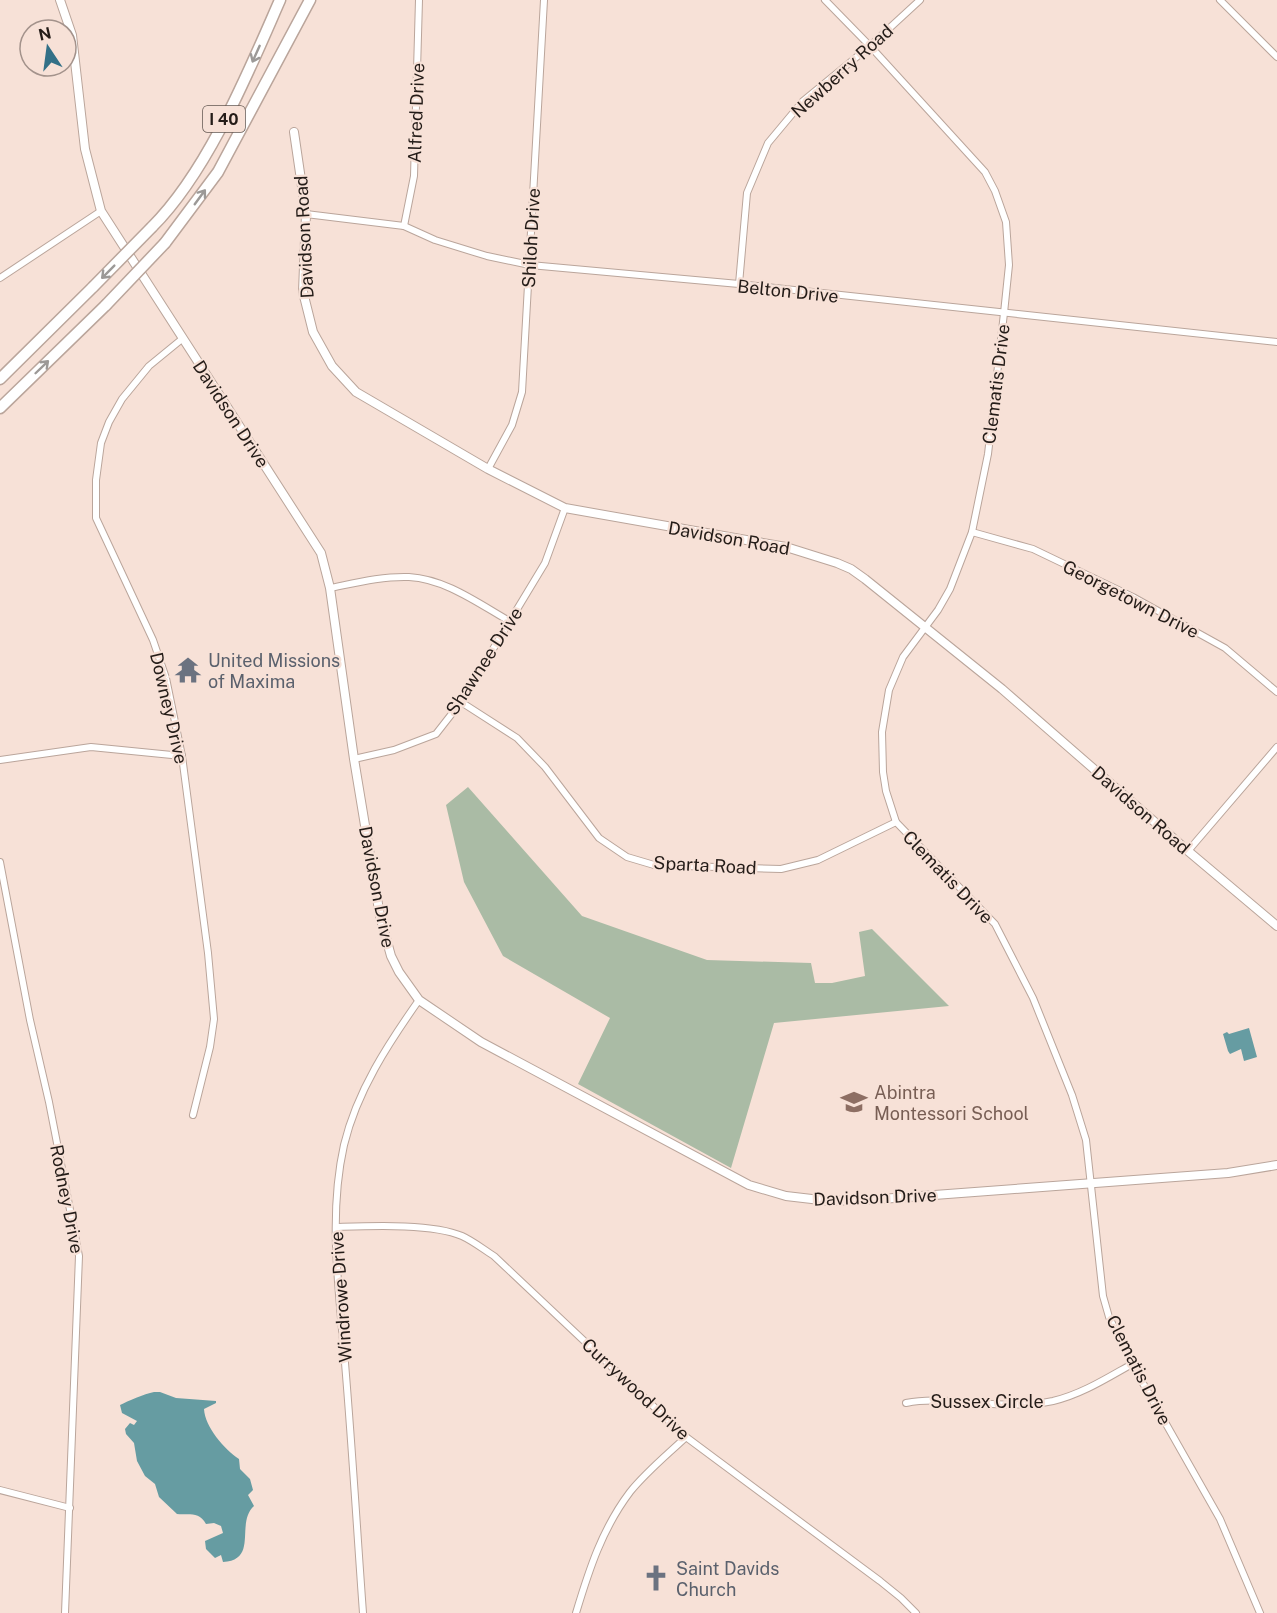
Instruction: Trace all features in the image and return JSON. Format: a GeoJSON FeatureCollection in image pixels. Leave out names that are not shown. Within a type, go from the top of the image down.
{"type":"FeatureCollection","features":[{"type":"Feature","properties":{"kind":"highway","name":"I 40"},"geometry":{"type":"LineString","coordinates":[[0,379],[166,212],[208,149],[252,63],[280,0]]}},
{"type":"Feature","properties":{"kind":"highway","name":"I 40"},"geometry":{"type":"LineString","coordinates":[[0,408],[106,305],[165,243],[218,172],[266,80],[302,0]]}},
{"type":"Feature","properties":{"kind":"highway"},"geometry":{"type":"LineString","coordinates":[[266,80],[310,0]]}},
{"type":"Feature","properties":{"kind":"street","name":"Davidson Drive"},"geometry":{"type":"LineString","coordinates":[[60,0],[72,35],[85,149],[101,212],[321,553],[330,588],[354,759],[380,916],[391,956],[399,972],[419,1000],[481,1042],[748,1185],[786,1196],[829,1201],[872,1200],[1228,1173],[1277,1165]]}},
{"type":"Feature","properties":{"kind":"street","name":"Alfred Drive"},"geometry":{"type":"LineString","coordinates":[[404,225],[414,176],[419,0]]}},
{"type":"Feature","properties":{"kind":"street","name":"Shiloh Drive"},"geometry":{"type":"LineString","coordinates":[[488,469],[512,425],[522,392],[544,0]]}},
{"type":"Feature","properties":{"kind":"street","name":"Clematis Drive"},"geometry":{"type":"LineString","coordinates":[[825,0],[870,46],[984,172],[1004,213],[1009,238],[1009,265],[988,454],[972,532],[950,589],[938,610],[903,657],[889,690],[882,732],[886,791],[896,822],[995,924],[1033,998],[1072,1095],[1086,1140],[1103,1296],[1109,1317],[1132,1364],[1220,1519],[1260,1613]]}},
{"type":"Feature","properties":{"kind":"street","name":"Newberry Road"},"geometry":{"type":"LineString","coordinates":[[738,284],[747,194],[768,143],[803,101],[870,46],[920,0]]}},
{"type":"Feature","properties":{"kind":"street"},"geometry":{"type":"LineString","coordinates":[[1220,0],[1277,57]]}},
{"type":"Feature","properties":{"kind":"street","name":"Davidson Road"},"geometry":{"type":"LineString","coordinates":[[294,132],[306,214],[303,292],[313,332],[332,366],[356,392],[488,469],[565,508],[627,521],[753,540],[815,555],[851,569],[1002,689],[1277,926]]}},
{"type":"Feature","properties":{"kind":"street"},"geometry":{"type":"LineString","coordinates":[[0,278],[101,212]]}},
{"type":"Feature","properties":{"kind":"street","name":"Belton Drive"},"geometry":{"type":"LineString","coordinates":[[306,214],[404,225],[445,243],[487,256],[530,265],[738,284],[1277,342]]}},
{"type":"Feature","properties":{"kind":"street","name":"Downey Drive"},"geometry":{"type":"LineString","coordinates":[[182,339],[148,366],[122,399],[109,422],[101,443],[96,480],[96,518],[153,640],[166,678],[182,756],[208,953],[214,1019],[210,1047],[193,1115]]}},
{"type":"Feature","properties":{"kind":"street","name":"Shawnee Drive"},"geometry":{"type":"LineString","coordinates":[[354,759],[394,750],[436,734],[461,702],[511,622],[545,562],[565,508]]}},
{"type":"Feature","properties":{"kind":"street","name":"Georgetown Drive"},"geometry":{"type":"LineString","coordinates":[[972,532],[1033,549],[1133,597],[1225,648],[1277,692]]}},
{"type":"Feature","properties":{"kind":"street"},"geometry":{"type":"LineString","coordinates":[[330,588],[408,577],[432,581],[453,589],[511,622]]}},
{"type":"Feature","properties":{"kind":"street","name":"Sparta Road"},"geometry":{"type":"LineString","coordinates":[[461,702],[517,738],[545,767],[599,838],[627,857],[654,865],[781,869],[818,860],[896,822]]}},
{"type":"Feature","properties":{"kind":"street"},"geometry":{"type":"LineString","coordinates":[[0,759],[91,747],[182,756]]}},
{"type":"Feature","properties":{"kind":"street"},"geometry":{"type":"LineString","coordinates":[[1188,850],[1277,747]]}},
{"type":"Feature","properties":{"kind":"street","name":"Rodney Drive"},"geometry":{"type":"LineString","coordinates":[[0,862],[79,1256],[66,1613]]}},
{"type":"Feature","properties":{"kind":"street","name":"Windrowe Drive"},"geometry":{"type":"LineString","coordinates":[[363,1613],[336,1227],[338,1184],[345,1143],[358,1103],[385,1049],[419,1000]]}},
{"type":"Feature","properties":{"kind":"street","name":"Currywood Drive"},"geometry":{"type":"LineString","coordinates":[[336,1227],[378,1226],[448,1232],[462,1236],[494,1256],[686,1437],[880,1581],[916,1613]]}},
{"type":"Feature","properties":{"kind":"street","name":"Sussex Circle"},"geometry":{"type":"LineString","coordinates":[[906,1402],[937,1400],[980,1404],[1022,1404],[1053,1401],[1089,1389],[1132,1364]]}},
{"type":"Feature","properties":{"kind":"street"},"geometry":{"type":"LineString","coordinates":[[576,1613],[594,1554],[622,1504],[632,1490],[686,1437]]}},
{"type":"Feature","properties":{"kind":"street"},"geometry":{"type":"LineString","coordinates":[[0,1490],[70,1508]]}},
{"type":"Feature","properties":{"kind":"green space"},"geometry":{"type":"Polygon","coordinates":[[[468,787],[582,916],[707,960],[811,963],[815,983],[832,983],[865,976],[859,932],[872,929],[949,1006],[774,1023],[731,1168],[578,1084],[610,1018],[503,956],[464,882],[446,805],[468,787]]]}},
{"type":"Feature","properties":{"kind":"water"},"geometry":{"type":"Polygon","coordinates":[[[1249,1028],[1257,1057],[1244,1061],[1241,1049],[1230,1054],[1223,1034],[1249,1028]]]}},
{"type":"Feature","properties":{"kind":"water"},"geometry":{"type":"Polygon","coordinates":[[[154,1392],[176,1398],[216,1401],[204,1409],[205,1416],[222,1444],[239,1459],[240,1469],[250,1479],[253,1490],[248,1495],[254,1506],[246,1522],[244,1548],[234,1560],[223,1562],[221,1555],[215,1558],[206,1549],[205,1541],[223,1533],[221,1526],[214,1523],[206,1524],[197,1515],[177,1514],[159,1497],[155,1484],[145,1476],[137,1461],[134,1443],[126,1434],[125,1429],[130,1423],[134,1425],[137,1421],[122,1413],[120,1405],[154,1392]]]}},
{"type":"Feature","properties":{"kind":"place","name":"United Missions of Maxima"},"geometry":{"type":"Point","coordinates":[188,670]}},
{"type":"Feature","properties":{"kind":"place","name":"Abintra Montessori School"},"geometry":{"type":"Point","coordinates":[854,1102]}},
{"type":"Feature","properties":{"kind":"place","name":"Saint Davids Church"},"geometry":{"type":"Point","coordinates":[656,1578]}}]}
